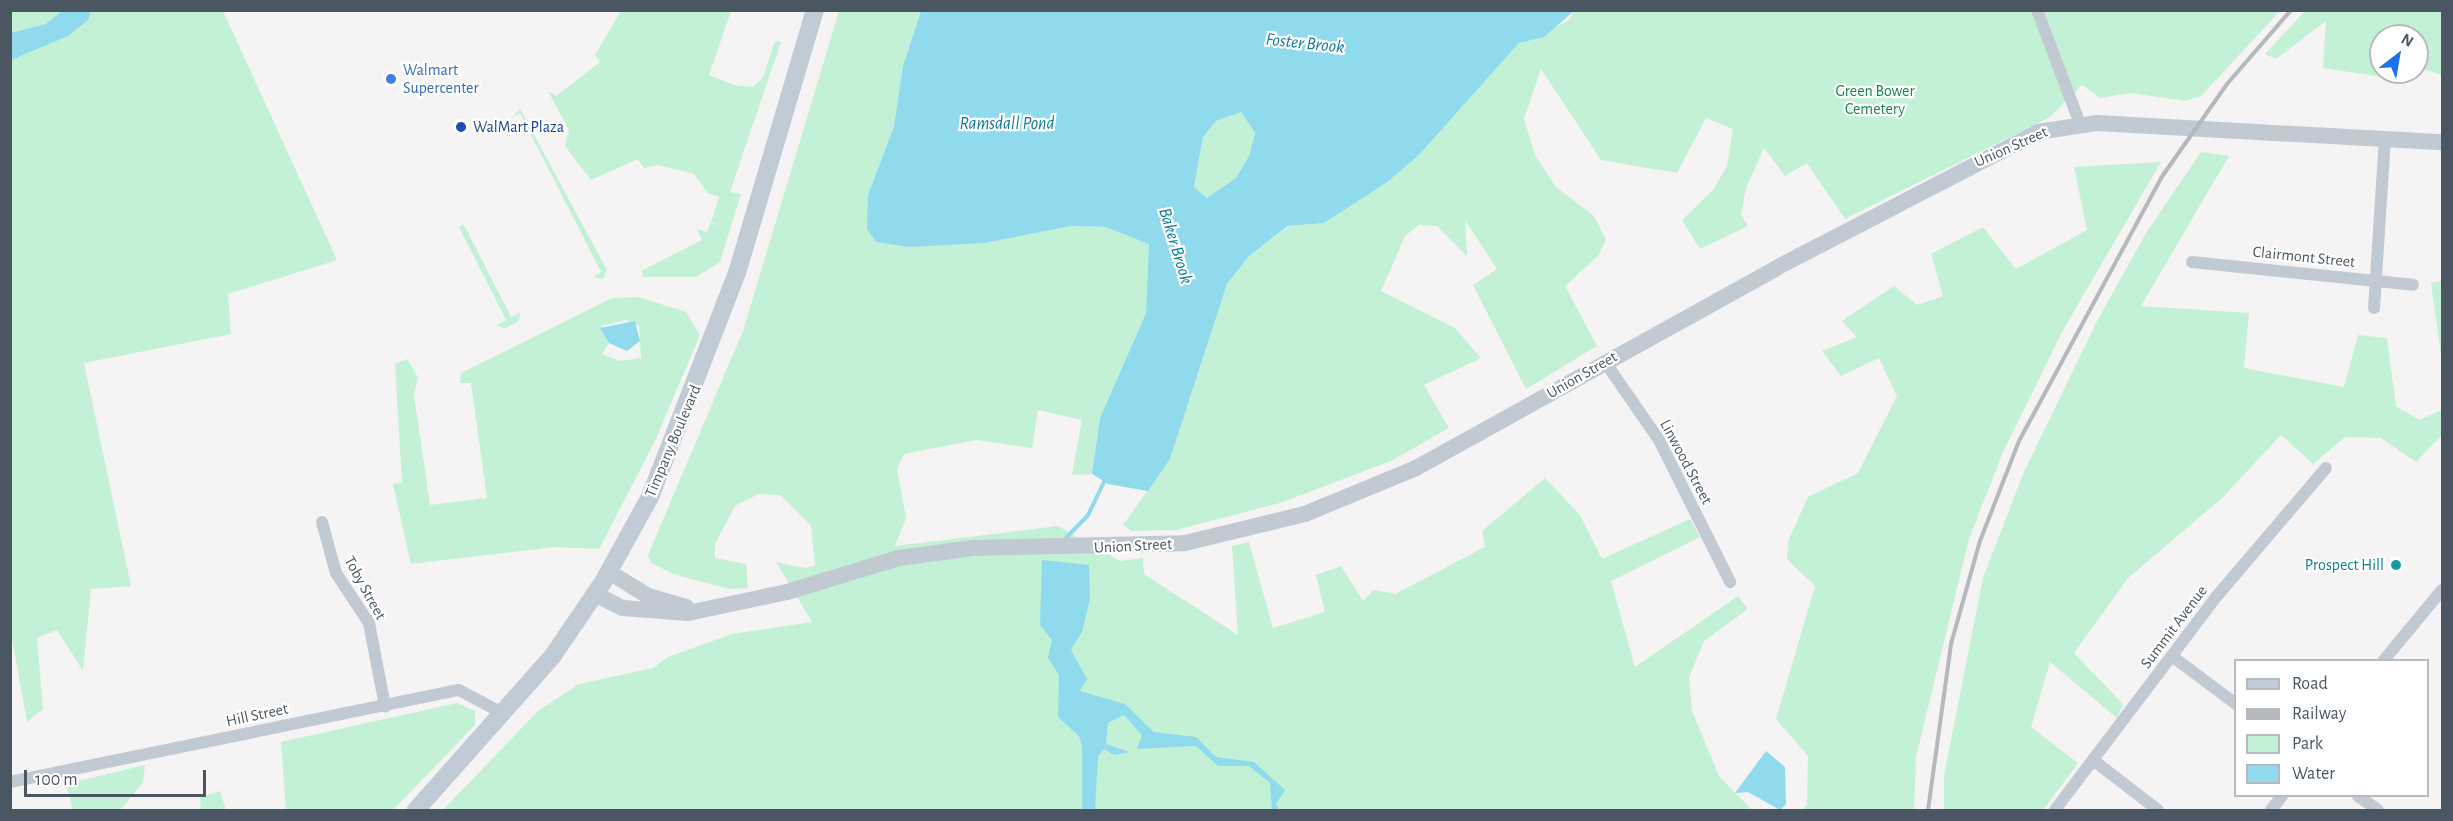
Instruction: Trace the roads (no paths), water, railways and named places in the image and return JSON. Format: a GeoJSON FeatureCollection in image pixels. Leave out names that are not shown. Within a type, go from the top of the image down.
{"type":"FeatureCollection","features":[{"type":"Feature","properties":{"kind":"main road","name":"Timpany Boulevard"},"geometry":{"type":"LineString","coordinates":[[417,810],[504,714],[595,594],[654,486],[705,366],[815,10]]}},
{"type":"Feature","properties":{"kind":"street"},"geometry":{"type":"LineString","coordinates":[[2037,10],[2080,124]]}},
{"type":"Feature","properties":{"kind":"street","name":"Union Street"},"geometry":{"type":"LineString","coordinates":[[705,609],[787,592],[898,558],[972,548],[1185,543],[1305,514],[1416,468],[1605,362],[2006,146],[2038,132],[2080,124],[2210,128],[2442,142]]}},
{"type":"Feature","properties":{"kind":"street"},"geometry":{"type":"LineString","coordinates":[[2374,308],[2385,139]]}},
{"type":"Feature","properties":{"kind":"street","name":"Clairmont Street"},"geometry":{"type":"LineString","coordinates":[[2192,262],[2413,285]]}},
{"type":"Feature","properties":{"kind":"street","name":"Linwood Street"},"geometry":{"type":"LineString","coordinates":[[1605,362],[1659,440],[1730,582]]}},
{"type":"Feature","properties":{"kind":"street","name":"Summit Avenue"},"geometry":{"type":"LineString","coordinates":[[2055,810],[2173,657],[2326,468]]}},
{"type":"Feature","properties":{"kind":"street","name":"Toby Street"},"geometry":{"type":"LineString","coordinates":[[322,522],[336,573],[369,624],[385,706]]}},
{"type":"Feature","properties":{"kind":"street"},"geometry":{"type":"LineString","coordinates":[[609,572],[665,603],[705,609]]}},
{"type":"Feature","properties":{"kind":"street"},"geometry":{"type":"LineString","coordinates":[[2385,659],[2442,590]]}},
{"type":"Feature","properties":{"kind":"street"},"geometry":{"type":"LineString","coordinates":[[595,594],[615,605],[659,614],[705,609]]}},
{"type":"Feature","properties":{"kind":"street"},"geometry":{"type":"LineString","coordinates":[[2173,657],[2234,703]]}},
{"type":"Feature","properties":{"kind":"street","name":"Hill Street"},"geometry":{"type":"LineString","coordinates":[[10,782],[459,690],[504,714]]}},
{"type":"Feature","properties":{"kind":"street"},"geometry":{"type":"LineString","coordinates":[[2092,760],[2158,810]]}},
{"type":"Feature","properties":{"kind":"street"},"geometry":{"type":"LineString","coordinates":[[2271,810],[2281,797]]}},
{"type":"Feature","properties":{"kind":"street"},"geometry":{"type":"LineString","coordinates":[[2361,797],[2378,810]]}},
{"type":"Feature","properties":{"kind":"water","name":"Ramsdall Pond"},"geometry":{"type":"Polygon","coordinates":[[[921,10],[1574,11],[1544,37],[1519,43],[1418,156],[1386,183],[1324,223],[1288,226],[1249,256],[1227,284],[1170,459],[1148,491],[1108,484],[1092,474],[1100,418],[1146,313],[1149,244],[1105,227],[1071,226],[985,243],[909,247],[876,242],[867,229],[868,195],[894,126],[903,66],[921,10]],[[1241,112],[1216,121],[1203,137],[1194,187],[1207,198],[1236,178],[1249,156],[1255,133],[1241,112]]]}},
{"type":"Feature","properties":{"kind":"water"},"geometry":{"type":"Polygon","coordinates":[[[62,11],[91,11],[88,20],[68,36],[11,60],[11,33],[46,24],[62,11]]]}},
{"type":"Feature","properties":{"kind":"water"},"geometry":{"type":"Polygon","coordinates":[[[635,321],[640,341],[627,351],[609,343],[600,328],[635,321]]]}},
{"type":"Feature","properties":{"kind":"water"},"geometry":{"type":"Polygon","coordinates":[[[1042,560],[1089,565],[1090,599],[1082,632],[1071,650],[1087,679],[1080,691],[1125,704],[1154,732],[1196,737],[1216,757],[1254,762],[1285,790],[1276,804],[1279,810],[1272,810],[1270,783],[1249,766],[1218,766],[1196,746],[1137,749],[1142,735],[1124,715],[1108,723],[1106,744],[1129,752],[1114,755],[1104,749],[1098,756],[1095,810],[1082,810],[1082,747],[1079,736],[1058,717],[1059,675],[1048,658],[1052,640],[1040,625],[1042,560]]]}},
{"type":"Feature","properties":{"kind":"water"},"geometry":{"type":"Polygon","coordinates":[[[1766,751],[1785,767],[1786,804],[1780,810],[1748,792],[1735,793],[1766,751]]]}},
{"type":"Feature","properties":{"kind":"waterway","name":"Baker Brook"},"geometry":{"type":"LineString","coordinates":[[1065,539],[1088,515],[1106,478]]}},
{"type":"Feature","properties":{"kind":"railway"},"geometry":{"type":"LineString","coordinates":[[1928,810],[1951,644],[1980,541],[2019,441],[2161,178],[2227,84],[2291,10]]}},
{"type":"Feature","properties":{"kind":"place","name":"Walmart Supercenter"},"geometry":{"type":"Point","coordinates":[391,79]}},
{"type":"Feature","properties":{"kind":"place","name":"WalMart Plaza"},"geometry":{"type":"Point","coordinates":[461,127]}},
{"type":"Feature","properties":{"kind":"place","name":"Prospect Hill"},"geometry":{"type":"Point","coordinates":[2396,565]}},
{"type":"Feature","properties":{"kind":"water label","name":"Foster Brook"},"geometry":{"type":"Point","coordinates":[1305,44]}},
{"type":"Feature","properties":{"kind":"park label","name":"Green Bower Cemetery"},"geometry":{"type":"Point","coordinates":[1875,100]}}]}
